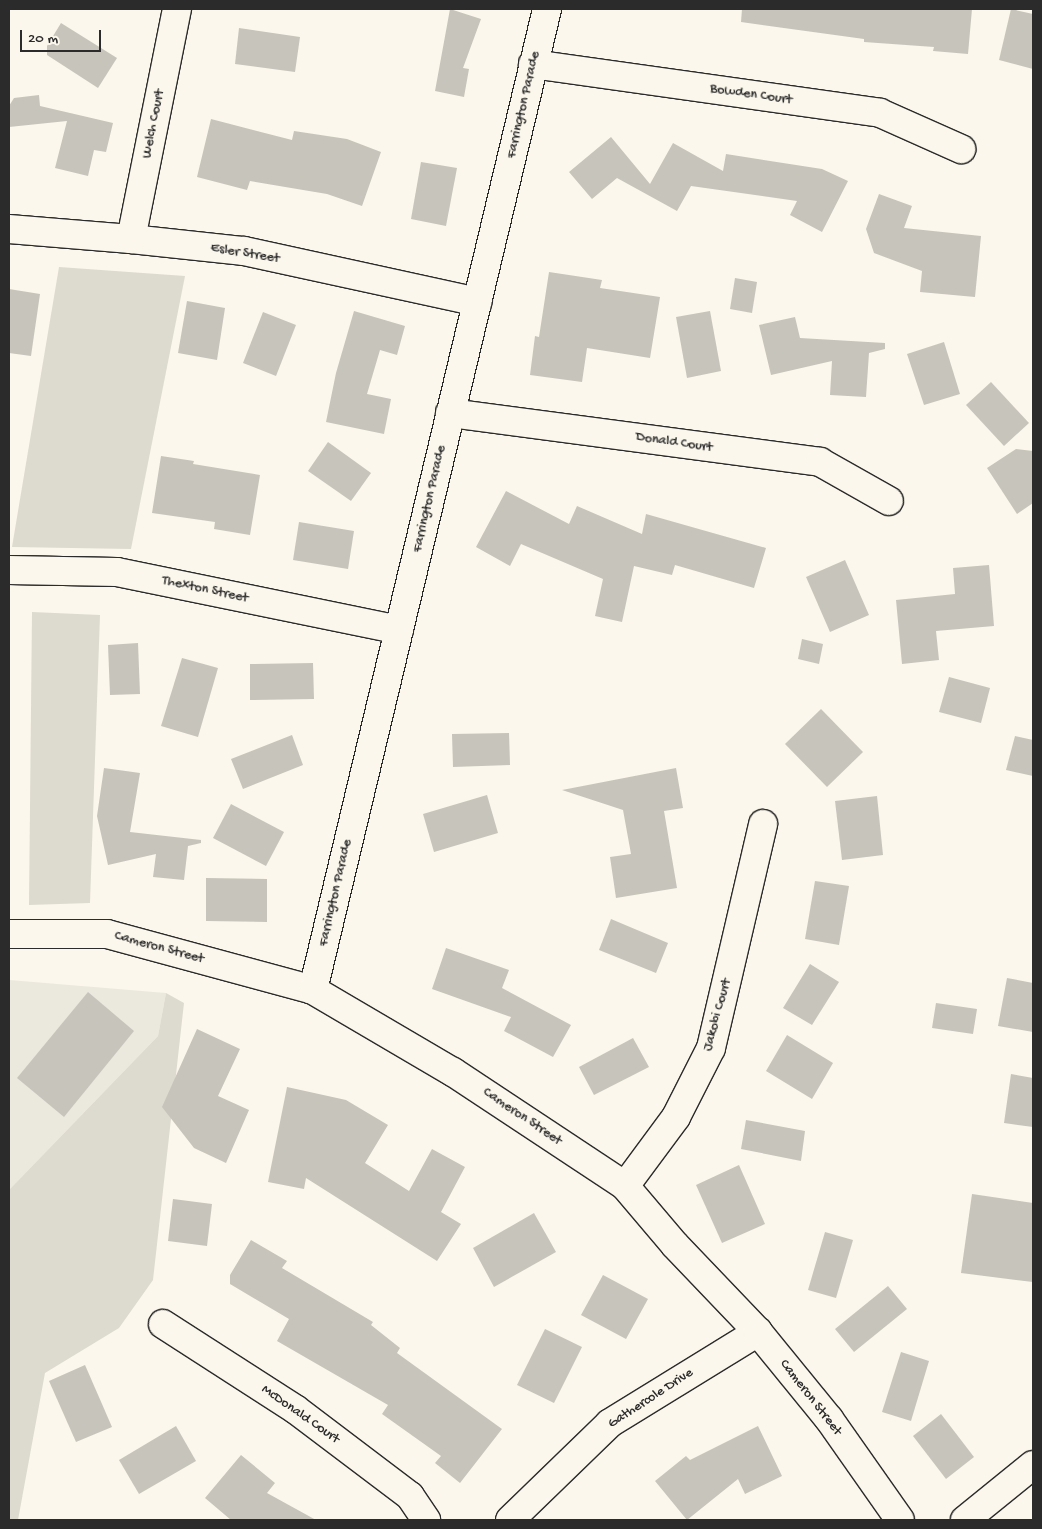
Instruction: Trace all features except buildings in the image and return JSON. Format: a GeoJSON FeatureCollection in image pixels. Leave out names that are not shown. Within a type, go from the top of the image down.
{"type":"FeatureCollection","features":[{"type":"Feature","properties":{"kind":"street","name":"Welch Court"},"geometry":{"type":"LineString","coordinates":[[131,239],[177,9]]}},
{"type":"Feature","properties":{"kind":"street","name":"Farrington Parade"},"geometry":{"type":"LineString","coordinates":[[313,990],[478,302],[546,9]]}},
{"type":"Feature","properties":{"kind":"street","name":"Bowden Court"},"geometry":{"type":"LineString","coordinates":[[533,64],[880,113],[961,149]]}},
{"type":"Feature","properties":{"kind":"street","name":"Esler Street"},"geometry":{"type":"LineString","coordinates":[[9,229],[131,239],[244,252],[478,302]]}},
{"type":"Feature","properties":{"kind":"street","name":"Donald Court"},"geometry":{"type":"LineString","coordinates":[[450,413],[820,462],[889,502]]}},
{"type":"Feature","properties":{"kind":"street","name":"Thexton Street"},"geometry":{"type":"LineString","coordinates":[[9,570],[117,572],[399,630]]}},
{"type":"Feature","properties":{"kind":"street","name":"Jakobi Court"},"geometry":{"type":"LineString","coordinates":[[625,1186],[676,1117],[711,1048],[763,824]]}},
{"type":"Feature","properties":{"kind":"street","name":"Cameron Street"},"geometry":{"type":"LineString","coordinates":[[9,934],[107,934],[313,990],[454,1072],[625,1186],[675,1245],[758,1332],[829,1420],[900,1520]]}},
{"type":"Feature","properties":{"kind":"street","name":"McDonald Court"},"geometry":{"type":"LineString","coordinates":[[162,1324],[295,1409],[410,1496],[426,1520]]}},
{"type":"Feature","properties":{"kind":"street","name":"Gathercole Drive"},"geometry":{"type":"LineString","coordinates":[[510,1520],[610,1423],[758,1332]]}},
{"type":"Feature","properties":{"kind":"street"},"geometry":{"type":"LineString","coordinates":[[965,1520],[1033,1465]]}},
{"type":"Feature","properties":{"kind":"shaded area"},"geometry":{"type":"Polygon","coordinates":[[[59,267],[185,276],[131,549],[12,547],[59,267]]]}},
{"type":"Feature","properties":{"kind":"shaded area"},"geometry":{"type":"Polygon","coordinates":[[[32,612],[100,615],[90,903],[29,905],[32,612]]]}},
{"type":"Feature","properties":{"kind":"shaded area"},"geometry":{"type":"Polygon","coordinates":[[[9,980],[166,993],[158,1036],[9,1190],[9,980]]]}},
{"type":"Feature","properties":{"kind":"shaded area"},"geometry":{"type":"Polygon","coordinates":[[[166,993],[184,1003],[153,1280],[119,1328],[45,1373],[18,1520],[9,1520],[9,1190],[158,1036],[166,993]]]}}]}
